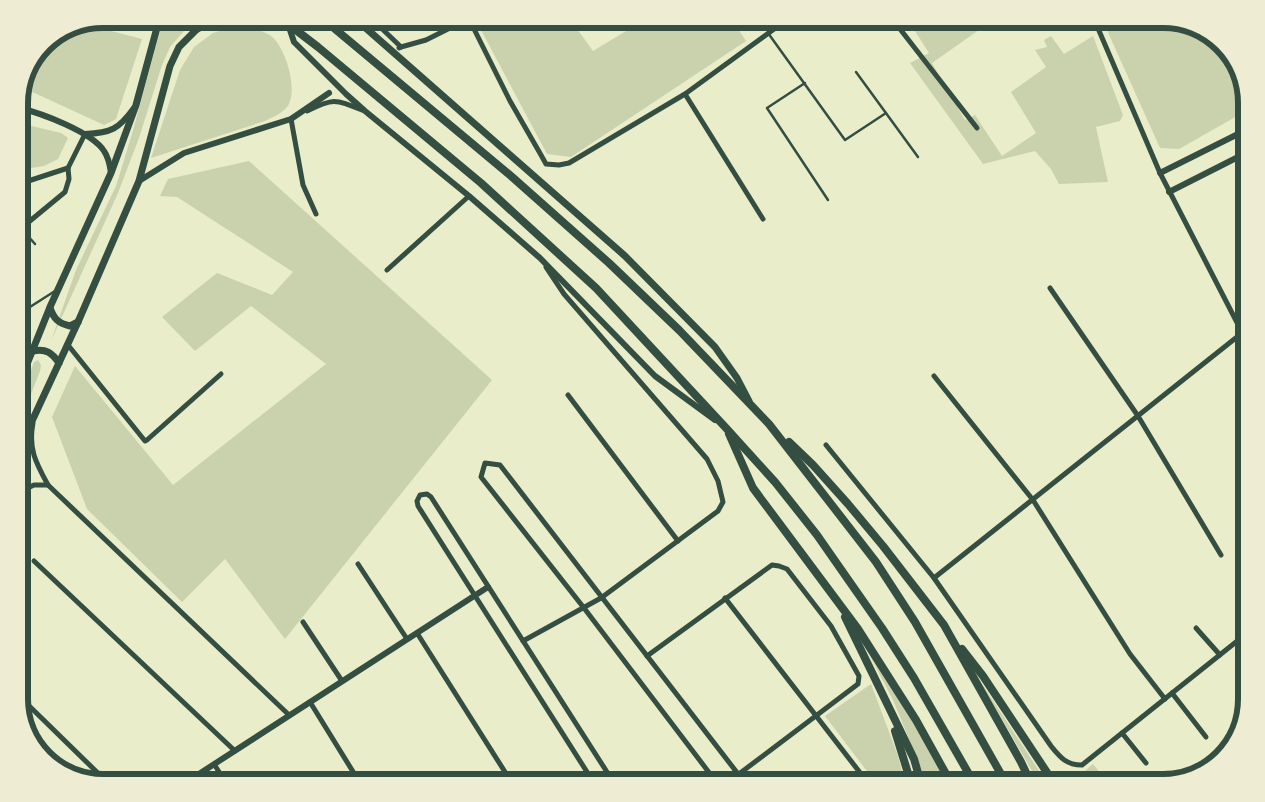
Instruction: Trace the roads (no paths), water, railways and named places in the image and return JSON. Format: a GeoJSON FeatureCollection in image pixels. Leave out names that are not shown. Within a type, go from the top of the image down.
{"type":"FeatureCollection","features":[{"type":"Feature","properties":{"kind":"highway"},"geometry":{"type":"LineString","coordinates":[[293,28],[481,183],[596,288],[775,482],[817,535],[877,621],[914,678],[969,774]]}},
{"type":"Feature","properties":{"kind":"highway"},"geometry":{"type":"LineString","coordinates":[[334,28],[512,176],[609,263],[679,330],[769,424],[876,562],[915,622],[1001,774]]}},
{"type":"Feature","properties":{"kind":"highway"},"geometry":{"type":"LineString","coordinates":[[769,424],[813,465],[884,546],[983,676],[1048,774]]}},
{"type":"Feature","properties":{"kind":"highway"},"geometry":{"type":"LineString","coordinates":[[726,428],[753,488],[858,629],[916,720],[946,774]]}},
{"type":"Feature","properties":{"kind":"highway"},"geometry":{"type":"LineString","coordinates":[[838,604],[914,759],[918,774]]}},
{"type":"Feature","properties":{"kind":"highway"},"geometry":{"type":"LineString","coordinates":[[944,625],[1028,774]]}},
{"type":"Feature","properties":{"kind":"highway"},"geometry":{"type":"LineString","coordinates":[[886,703],[909,774]]}},
{"type":"Feature","properties":{"kind":"main road"},"geometry":{"type":"LineString","coordinates":[[28,363],[50,307],[111,174],[136,105],[157,28]]}},
{"type":"Feature","properties":{"kind":"main road"},"geometry":{"type":"LineString","coordinates":[[28,430],[78,322],[139,181],[170,66],[179,47],[197,28]]}},
{"type":"Feature","properties":{"kind":"main road"},"geometry":{"type":"LineString","coordinates":[[366,28],[625,256],[715,347],[737,378],[749,402]]}},
{"type":"Feature","properties":{"kind":"main road"},"geometry":{"type":"LineString","coordinates":[[50,307],[53,318],[58,322],[70,326],[78,322]]}},
{"type":"Feature","properties":{"kind":"main road"},"geometry":{"type":"LineString","coordinates":[[33,351],[47,350],[59,362]]}},
{"type":"Feature","properties":{"kind":"street"},"geometry":{"type":"LineString","coordinates":[[289,28],[294,42],[365,111],[469,196],[540,258],[655,376],[726,428]]}},
{"type":"Feature","properties":{"kind":"street"},"geometry":{"type":"LineString","coordinates":[[381,28],[400,48],[426,40],[450,28]]}},
{"type":"Feature","properties":{"kind":"street"},"geometry":{"type":"LineString","coordinates":[[474,28],[510,101],[546,164],[559,165],[569,163],[685,94],[775,28]]}},
{"type":"Feature","properties":{"kind":"street"},"geometry":{"type":"LineString","coordinates":[[899,28],[977,128]]}},
{"type":"Feature","properties":{"kind":"street"},"geometry":{"type":"LineString","coordinates":[[1098,28],[1160,174],[1238,325]]}},
{"type":"Feature","properties":{"kind":"street"},"geometry":{"type":"LineString","coordinates":[[291,118],[329,93]]}},
{"type":"Feature","properties":{"kind":"street"},"geometry":{"type":"LineString","coordinates":[[685,94],[763,219]]}},
{"type":"Feature","properties":{"kind":"street"},"geometry":{"type":"LineString","coordinates":[[139,181],[184,154],[291,118],[328,101],[342,102],[365,111]]}},
{"type":"Feature","properties":{"kind":"street"},"geometry":{"type":"LineString","coordinates":[[85,134],[104,132],[116,128],[136,105]]}},
{"type":"Feature","properties":{"kind":"street"},"geometry":{"type":"LineString","coordinates":[[28,110],[85,134],[103,149],[110,164],[111,174]]}},
{"type":"Feature","properties":{"kind":"street"},"geometry":{"type":"LineString","coordinates":[[291,118],[303,184],[316,214]]}},
{"type":"Feature","properties":{"kind":"street"},"geometry":{"type":"LineString","coordinates":[[28,222],[65,192],[69,179],[68,168],[85,134]]}},
{"type":"Feature","properties":{"kind":"street"},"geometry":{"type":"LineString","coordinates":[[1160,174],[1238,134]]}},
{"type":"Feature","properties":{"kind":"street"},"geometry":{"type":"LineString","coordinates":[[1169,192],[1238,157]]}},
{"type":"Feature","properties":{"kind":"street"},"geometry":{"type":"LineString","coordinates":[[28,181],[68,168]]}},
{"type":"Feature","properties":{"kind":"street"},"geometry":{"type":"LineString","coordinates":[[387,270],[469,196]]}},
{"type":"Feature","properties":{"kind":"street"},"geometry":{"type":"LineString","coordinates":[[523,641],[601,598],[718,511],[723,497],[713,468],[564,294],[540,258]]}},
{"type":"Feature","properties":{"kind":"street"},"geometry":{"type":"LineString","coordinates":[[1050,288],[1138,416],[1221,555]]}},
{"type":"Feature","properties":{"kind":"street"},"geometry":{"type":"LineString","coordinates":[[934,578],[1138,416],[1238,333]]}},
{"type":"Feature","properties":{"kind":"street"},"geometry":{"type":"LineString","coordinates":[[68,344],[145,441],[221,374]]}},
{"type":"Feature","properties":{"kind":"street"},"geometry":{"type":"LineString","coordinates":[[934,376],[1033,500],[1130,654],[1165,699]]}},
{"type":"Feature","properties":{"kind":"street"},"geometry":{"type":"LineString","coordinates":[[568,395],[678,541]]}},
{"type":"Feature","properties":{"kind":"street"},"geometry":{"type":"LineString","coordinates":[[34,417],[30,438],[36,462],[48,485],[289,715]]}},
{"type":"Feature","properties":{"kind":"street"},"geometry":{"type":"LineString","coordinates":[[826,445],[934,578],[1062,759],[1071,765],[1082,765],[1238,640]]}},
{"type":"Feature","properties":{"kind":"street"},"geometry":{"type":"LineString","coordinates":[[647,656],[772,566],[780,566],[787,569],[831,626],[859,676],[858,684],[738,774],[601,598],[500,465],[485,463],[481,477],[584,608],[710,774]]}},
{"type":"Feature","properties":{"kind":"street"},"geometry":{"type":"LineString","coordinates":[[28,488],[34,485],[48,485]]}},
{"type":"Feature","properties":{"kind":"street"},"geometry":{"type":"LineString","coordinates":[[588,774],[418,506],[416,501],[420,495],[427,494],[431,497],[608,774]]}},
{"type":"Feature","properties":{"kind":"street"},"geometry":{"type":"LineString","coordinates":[[34,561],[235,751]]}},
{"type":"Feature","properties":{"kind":"street"},"geometry":{"type":"LineString","coordinates":[[358,564],[407,639]]}},
{"type":"Feature","properties":{"kind":"street"},"geometry":{"type":"LineString","coordinates":[[199,774],[488,586]]}},
{"type":"Feature","properties":{"kind":"street"},"geometry":{"type":"LineString","coordinates":[[725,598],[861,774]]}},
{"type":"Feature","properties":{"kind":"street"},"geometry":{"type":"LineString","coordinates":[[303,622],[342,682]]}},
{"type":"Feature","properties":{"kind":"street"},"geometry":{"type":"LineString","coordinates":[[1196,628],[1220,655]]}},
{"type":"Feature","properties":{"kind":"street"},"geometry":{"type":"LineString","coordinates":[[417,633],[506,774]]}},
{"type":"Feature","properties":{"kind":"street"},"geometry":{"type":"LineString","coordinates":[[1172,693],[1206,737]]}},
{"type":"Feature","properties":{"kind":"street"},"geometry":{"type":"LineString","coordinates":[[310,702],[354,774]]}},
{"type":"Feature","properties":{"kind":"street"},"geometry":{"type":"LineString","coordinates":[[28,705],[99,774]]}},
{"type":"Feature","properties":{"kind":"street"},"geometry":{"type":"LineString","coordinates":[[1122,733],[1146,763]]}},
{"type":"Feature","properties":{"kind":"street"},"geometry":{"type":"LineString","coordinates":[[214,764],[220,774]]}},
{"type":"Feature","properties":{"kind":"lane"},"geometry":{"type":"LineString","coordinates":[[768,33],[806,83],[845,140],[886,113]]}},
{"type":"Feature","properties":{"kind":"lane"},"geometry":{"type":"LineString","coordinates":[[856,72],[918,157]]}},
{"type":"Feature","properties":{"kind":"lane"},"geometry":{"type":"LineString","coordinates":[[806,83],[767,108],[828,200]]}},
{"type":"Feature","properties":{"kind":"lane"},"geometry":{"type":"LineString","coordinates":[[28,237],[35,244]]}},
{"type":"Feature","properties":{"kind":"lane"},"geometry":{"type":"LineString","coordinates":[[28,308],[59,288]]}}]}
